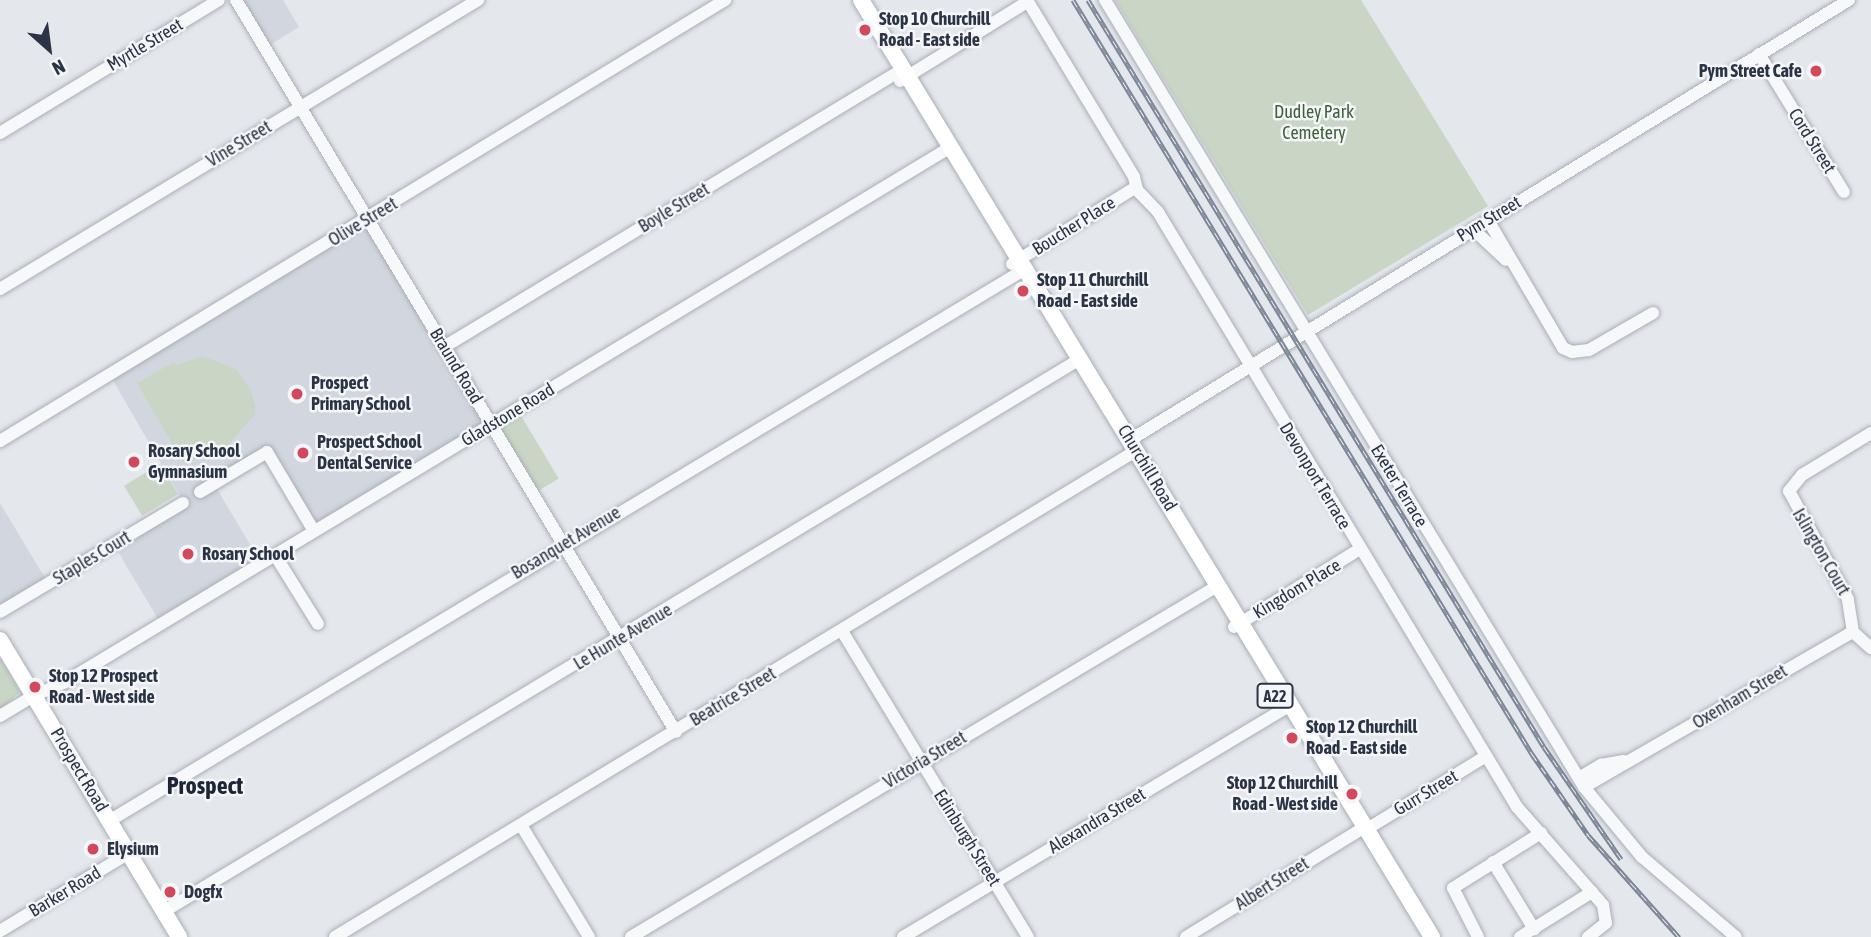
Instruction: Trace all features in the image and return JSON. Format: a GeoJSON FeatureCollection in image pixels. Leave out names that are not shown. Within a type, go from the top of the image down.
{"type":"FeatureCollection","features":[{"type":"Feature","properties":{"kind":"main road","name":"Churchill Road"},"geometry":{"type":"LineString","coordinates":[[851,0],[902,75]]}},
{"type":"Feature","properties":{"kind":"main road","name":"Churchill Road"},"geometry":{"type":"LineString","coordinates":[[861,0],[902,75],[1126,444],[1363,830],[1432,937]]}},
{"type":"Feature","properties":{"kind":"main road","name":"Churchill Road"},"geometry":{"type":"LineString","coordinates":[[1126,444],[1143,477],[1215,588]]}},
{"type":"Feature","properties":{"kind":"main road","name":"Prospect Road"},"geometry":{"type":"LineString","coordinates":[[0,640],[178,937]]}},
{"type":"Feature","properties":{"kind":"main road","name":"Churchill Road"},"geometry":{"type":"LineString","coordinates":[[1363,830],[1421,937]]}},
{"type":"Feature","properties":{"kind":"street","name":"Myrtle Street"},"geometry":{"type":"LineString","coordinates":[[0,134],[219,0]]}},
{"type":"Feature","properties":{"kind":"street","name":"Braund Road"},"geometry":{"type":"LineString","coordinates":[[236,0],[676,732]]}},
{"type":"Feature","properties":{"kind":"street","name":"Vine Street"},"geometry":{"type":"LineString","coordinates":[[0,289],[478,0]]}},
{"type":"Feature","properties":{"kind":"street","name":"Olive Street"},"geometry":{"type":"LineString","coordinates":[[0,441],[725,0]]}},
{"type":"Feature","properties":{"kind":"street","name":"Exeter Terrace"},"geometry":{"type":"LineString","coordinates":[[1105,0],[1581,783],[1642,857],[1736,937]]}},
{"type":"Feature","properties":{"kind":"street","name":"Pym Street"},"geometry":{"type":"LineString","coordinates":[[1126,444],[1305,330],[1849,0]]}},
{"type":"Feature","properties":{"kind":"street","name":"Boyle Street"},"geometry":{"type":"LineString","coordinates":[[444,347],[1027,1]]}},
{"type":"Feature","properties":{"kind":"street","name":"Devonport Terrace"},"geometry":{"type":"LineString","coordinates":[[1027,1],[1134,177],[1136,187],[1158,212],[1523,816],[1541,833],[1606,912],[1606,923],[1588,937]]}},
{"type":"Feature","properties":{"kind":"street","name":"Cord Street"},"geometry":{"type":"LineString","coordinates":[[1759,54],[1844,192]]}},
{"type":"Feature","properties":{"kind":"street","name":"Gladstone Road"},"geometry":{"type":"LineString","coordinates":[[0,716],[65,682],[947,149]]}},
{"type":"Feature","properties":{"kind":"street","name":"Boucher Place"},"geometry":{"type":"LineString","coordinates":[[1018,266],[1136,187]]}},
{"type":"Feature","properties":{"kind":"street"},"geometry":{"type":"LineString","coordinates":[[1488,220],[1509,262],[1556,341],[1572,352],[1589,350],[1653,313]]}},
{"type":"Feature","properties":{"kind":"street"},"geometry":{"type":"LineString","coordinates":[[1473,229],[1509,262]]}},
{"type":"Feature","properties":{"kind":"street","name":"Bosanquet Avenue"},"geometry":{"type":"LineString","coordinates":[[109,821],[1018,266]]}},
{"type":"Feature","properties":{"kind":"street"},"geometry":{"type":"LineString","coordinates":[[1320,355],[1319,338],[1332,314]]}},
{"type":"Feature","properties":{"kind":"street","name":"Le Hunte Avenue"},"geometry":{"type":"LineString","coordinates":[[163,912],[620,639],[1076,361]]}},
{"type":"Feature","properties":{"kind":"street","name":"Islington Court"},"geometry":{"type":"LineString","coordinates":[[1853,632],[1848,599],[1789,491],[1802,475],[1871,433]]}},
{"type":"Feature","properties":{"kind":"street","name":"Beatrice Street"},"geometry":{"type":"LineString","coordinates":[[335,937],[842,631],[1126,444]]}},
{"type":"Feature","properties":{"kind":"street"},"geometry":{"type":"LineString","coordinates":[[200,492],[267,452],[314,531]]}},
{"type":"Feature","properties":{"kind":"street","name":"Staples Court"},"geometry":{"type":"LineString","coordinates":[[0,612],[183,503]]}},
{"type":"Feature","properties":{"kind":"street","name":"Kingdom Place"},"geometry":{"type":"LineString","coordinates":[[1238,625],[1360,549]]}},
{"type":"Feature","properties":{"kind":"street"},"geometry":{"type":"LineString","coordinates":[[275,555],[318,624]]}},
{"type":"Feature","properties":{"kind":"street","name":"Victoria Street"},"geometry":{"type":"LineString","coordinates":[[631,937],[1215,588]]}},
{"type":"Feature","properties":{"kind":"street","name":"Edinburgh Street"},"geometry":{"type":"LineString","coordinates":[[842,631],[1028,937]]}},
{"type":"Feature","properties":{"kind":"street"},"geometry":{"type":"LineString","coordinates":[[1853,632],[1871,648]]}},
{"type":"Feature","properties":{"kind":"street","name":"Oxenham Street"},"geometry":{"type":"LineString","coordinates":[[1581,783],[1628,761],[1853,632]]}},
{"type":"Feature","properties":{"kind":"street","name":"Alexandra Street"},"geometry":{"type":"LineString","coordinates":[[902,937],[1287,707]]}},
{"type":"Feature","properties":{"kind":"street","name":"Gurr Street"},"geometry":{"type":"LineString","coordinates":[[1363,830],[1486,756]]}},
{"type":"Feature","properties":{"kind":"street"},"geometry":{"type":"LineString","coordinates":[[521,825],[589,937]]}},
{"type":"Feature","properties":{"kind":"street","name":"Albert Street"},"geometry":{"type":"LineString","coordinates":[[1186,937],[1363,830]]}},
{"type":"Feature","properties":{"kind":"street"},"geometry":{"type":"LineString","coordinates":[[1478,937],[1456,901],[1453,888],[1541,833]]}},
{"type":"Feature","properties":{"kind":"street","name":"Barker Road"},"geometry":{"type":"LineString","coordinates":[[0,931],[129,853]]}},
{"type":"Feature","properties":{"kind":"street"},"geometry":{"type":"LineString","coordinates":[[1493,862],[1534,929]]}},
{"type":"Feature","properties":{"kind":"street"},"geometry":{"type":"LineString","coordinates":[[1520,937],[1592,892]]}},
{"type":"Feature","properties":{"kind":"shaded area"},"geometry":{"type":"Polygon","coordinates":[[[236,0],[283,0],[299,27],[265,48],[236,0]]]}},
{"type":"Feature","properties":{"kind":"shaded area","name":"Prospect Primary School"},"geometry":{"type":"Polygon","coordinates":[[[368,219],[491,424],[314,531],[267,452],[214,484],[261,563],[161,624],[114,545],[183,502],[110,375],[368,219]]]}},
{"type":"Feature","properties":{"kind":"shaded area"},"geometry":{"type":"Polygon","coordinates":[[[0,503],[48,583],[0,612],[0,503]]]}},
{"type":"Feature","properties":{"kind":"green space","name":"Dudley Park Cemetery"},"geometry":{"type":"Polygon","coordinates":[[[1115,0],[1361,0],[1488,206],[1308,315],[1115,0]]]}},
{"type":"Feature","properties":{"kind":"green space"},"geometry":{"type":"Polygon","coordinates":[[[202,356],[236,369],[251,390],[256,413],[228,445],[184,464],[137,383],[174,362],[177,365],[202,356]]]}},
{"type":"Feature","properties":{"kind":"green space"},"geometry":{"type":"Polygon","coordinates":[[[517,409],[559,478],[532,494],[490,425],[517,409]]]}},
{"type":"Feature","properties":{"kind":"green space"},"geometry":{"type":"Polygon","coordinates":[[[160,464],[178,494],[142,516],[124,486],[160,464]]]}},
{"type":"Feature","properties":{"kind":"green space"},"geometry":{"type":"Polygon","coordinates":[[[0,658],[20,692],[0,710],[0,658]]]}},
{"type":"Feature","properties":{"kind":"railway"},"geometry":{"type":"LineString","coordinates":[[1073,0],[1532,754],[1588,835],[1679,937]]}},
{"type":"Feature","properties":{"kind":"railway"},"geometry":{"type":"LineString","coordinates":[[1088,0],[1544,747],[1621,859]]}},
{"type":"Feature","properties":{"kind":"place","name":"Stop 10 Churchill Road - East side"},"geometry":{"type":"Point","coordinates":[865,30]}},
{"type":"Feature","properties":{"kind":"place","name":"Pym Street Cafe"},"geometry":{"type":"Point","coordinates":[1816,71]}},
{"type":"Feature","properties":{"kind":"place","name":"Stop 11 Churchill Road - East side"},"geometry":{"type":"Point","coordinates":[1023,291]}},
{"type":"Feature","properties":{"kind":"place","name":"Prospect Primary School"},"geometry":{"type":"Point","coordinates":[297,394]}},
{"type":"Feature","properties":{"kind":"place","name":"Prospect School Dental Service"},"geometry":{"type":"Point","coordinates":[303,453]}},
{"type":"Feature","properties":{"kind":"place","name":"Rosary School Gymnasium"},"geometry":{"type":"Point","coordinates":[134,462]}},
{"type":"Feature","properties":{"kind":"place","name":"Rosary School"},"geometry":{"type":"Point","coordinates":[188,554]}},
{"type":"Feature","properties":{"kind":"place","name":"Stop 12 Prospect Road - West side"},"geometry":{"type":"Point","coordinates":[35,687]}},
{"type":"Feature","properties":{"kind":"place","name":"Stop 12 Churchill Road - East side"},"geometry":{"type":"Point","coordinates":[1292,738]}},
{"type":"Feature","properties":{"kind":"place","name":"Stop 12 Churchill Road - West side"},"geometry":{"type":"Point","coordinates":[1352,794]}},
{"type":"Feature","properties":{"kind":"place","name":"Elysium"},"geometry":{"type":"Point","coordinates":[93,849]}},
{"type":"Feature","properties":{"kind":"place","name":"Dogfx"},"geometry":{"type":"Point","coordinates":[170,892]}},
{"type":"Feature","properties":{"kind":"district","name":"Prospect"},"geometry":{"type":"Point","coordinates":[205,786]}}]}
